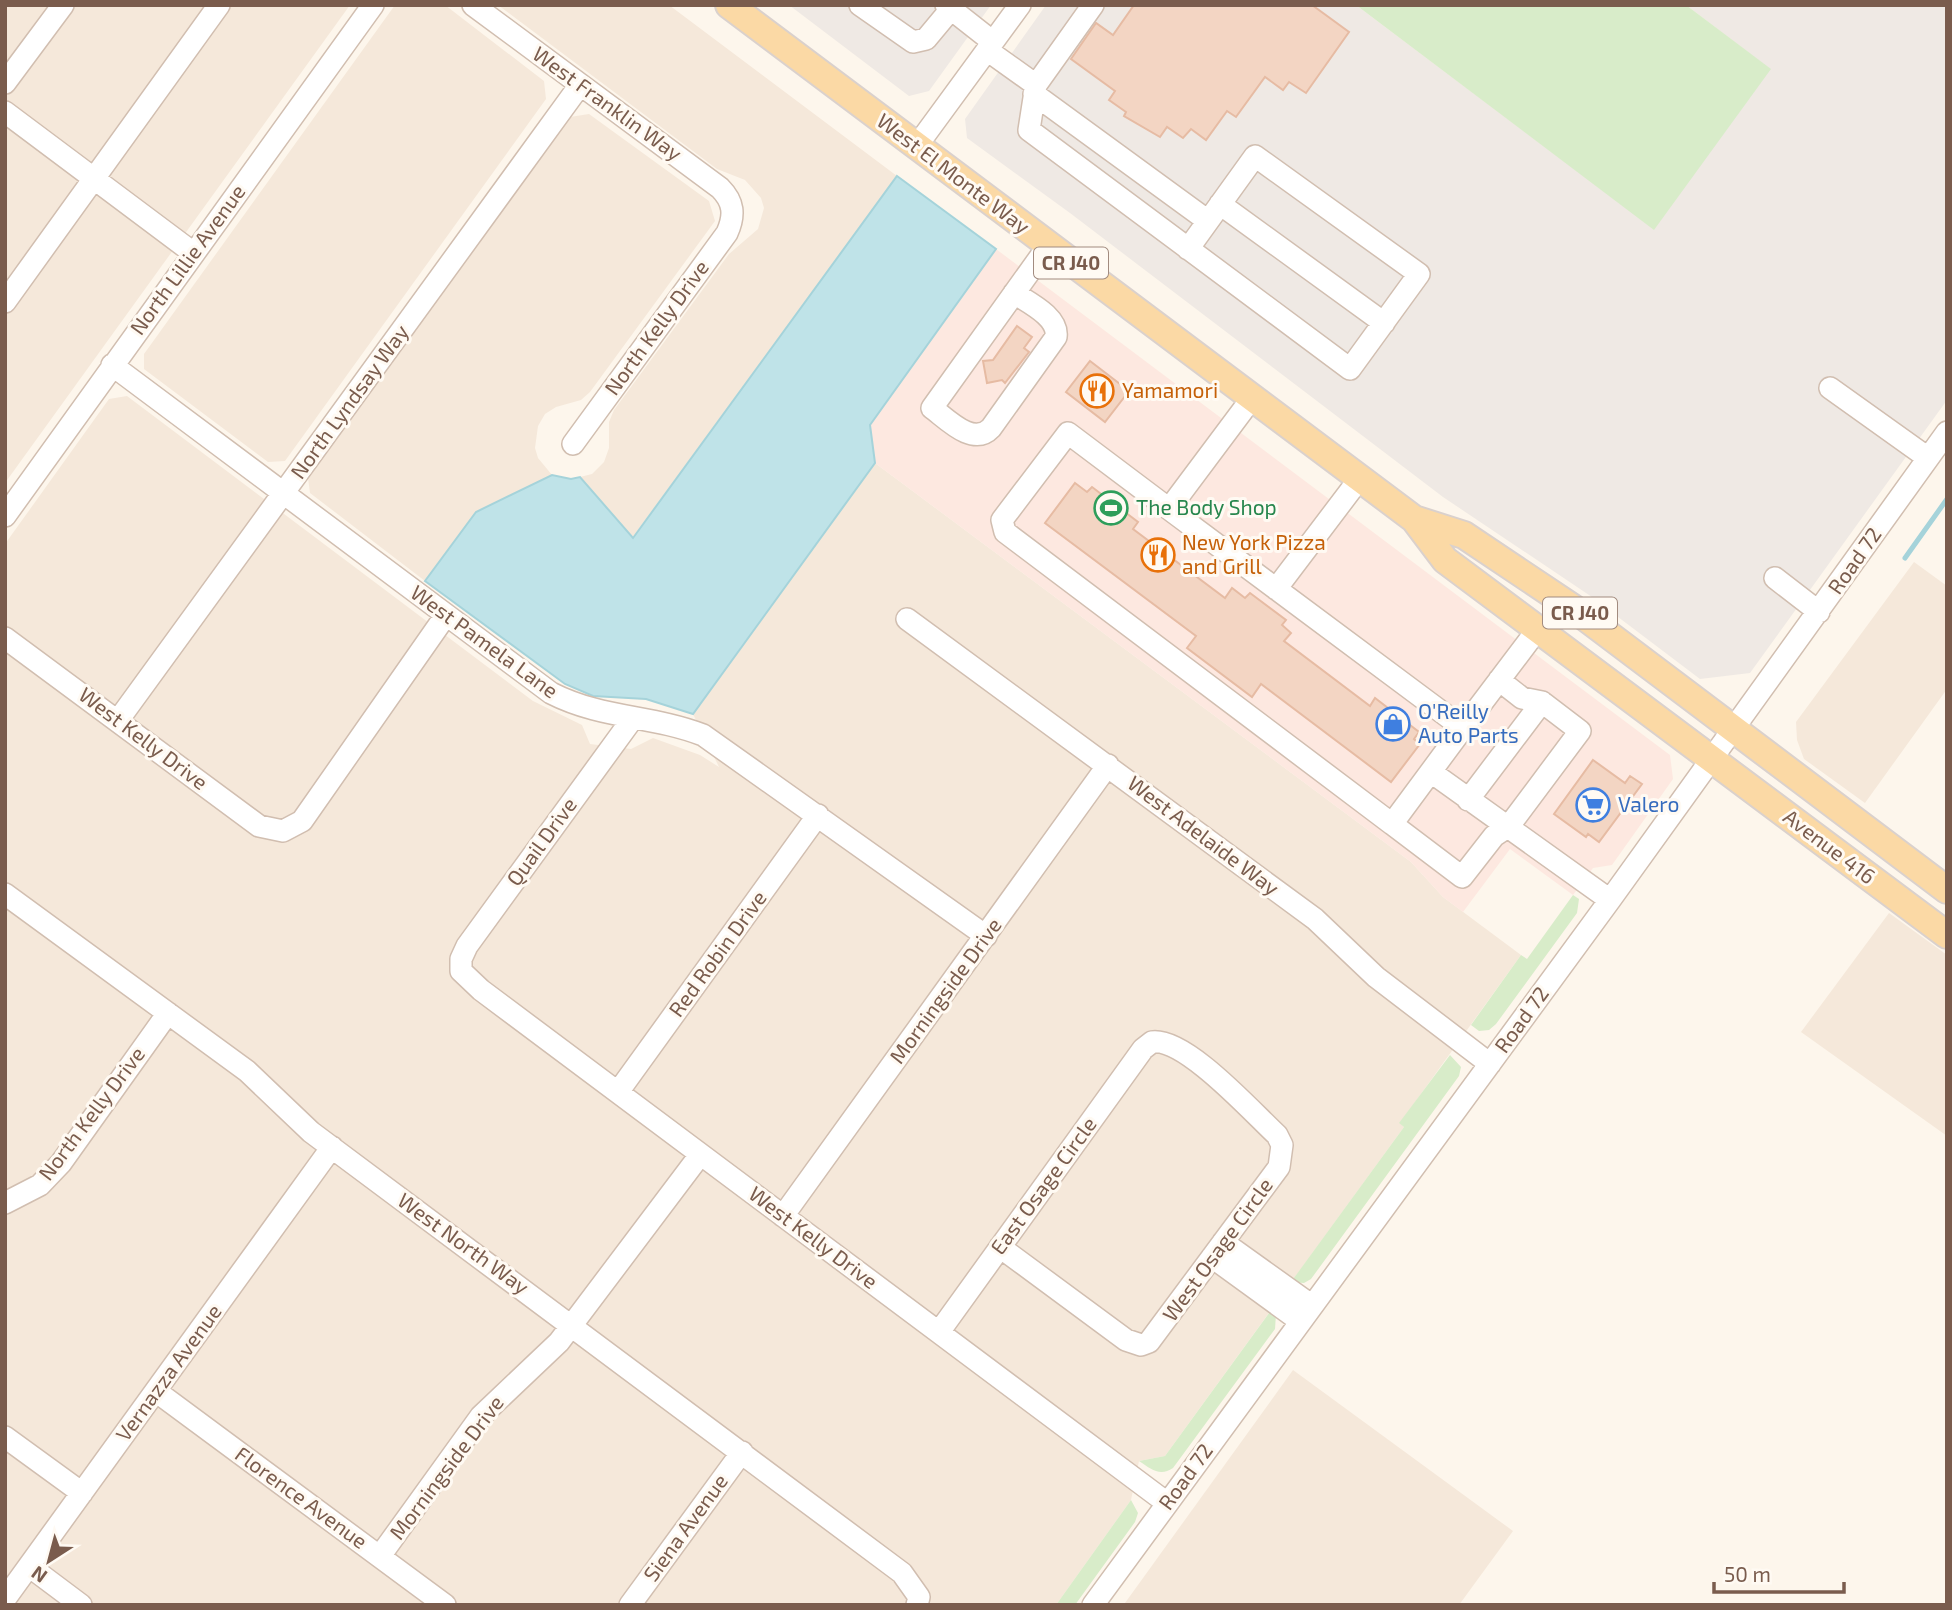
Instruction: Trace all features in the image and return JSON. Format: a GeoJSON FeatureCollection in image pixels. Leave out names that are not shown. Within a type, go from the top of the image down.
{"type":"FeatureCollection","features":[{"type":"Feature","properties":{"kind":"main road","name":"West El Monte Way"},"geometry":{"type":"LineString","coordinates":[[729,5],[1414,519],[1445,560],[1711,760]]}},
{"type":"Feature","properties":{"kind":"main road","name":"West El Monte Way"},"geometry":{"type":"LineString","coordinates":[[1414,519],[1464,535],[1573,608],[1734,729]]}},
{"type":"Feature","properties":{"kind":"main road","name":"Avenue 416"},"geometry":{"type":"LineString","coordinates":[[1734,729],[1947,890]]}},
{"type":"Feature","properties":{"kind":"main road","name":"Avenue 416"},"geometry":{"type":"LineString","coordinates":[[1711,760],[1947,935]]}},
{"type":"Feature","properties":{"kind":"street"},"geometry":{"type":"LineString","coordinates":[[5,83],[63,5]]}},
{"type":"Feature","properties":{"kind":"street"},"geometry":{"type":"LineString","coordinates":[[5,302],[219,5]]}},
{"type":"Feature","properties":{"kind":"street","name":"North Lillie Avenue"},"geometry":{"type":"LineString","coordinates":[[5,516],[192,252],[373,5]]}},
{"type":"Feature","properties":{"kind":"street","name":"West Franklin Way"},"geometry":{"type":"LineString","coordinates":[[473,5],[720,188],[729,197],[733,209]]}},
{"type":"Feature","properties":{"kind":"street"},"geometry":{"type":"LineString","coordinates":[[860,5],[913,42],[926,39],[949,7],[1035,89],[1214,213],[1384,323]]}},
{"type":"Feature","properties":{"kind":"street"},"geometry":{"type":"LineString","coordinates":[[916,147],[1020,5]]}},
{"type":"Feature","properties":{"kind":"street"},"geometry":{"type":"LineString","coordinates":[[1093,5],[1035,89],[1029,130],[1188,249],[1350,369],[1419,274],[1255,156],[1188,249]]}},
{"type":"Feature","properties":{"kind":"street","name":"North Lyndsay Way"},"geometry":{"type":"LineString","coordinates":[[118,719],[580,85]]}},
{"type":"Feature","properties":{"kind":"street"},"geometry":{"type":"LineString","coordinates":[[5,112],[192,252]]}},
{"type":"Feature","properties":{"kind":"street","name":"North Kelly Drive"},"geometry":{"type":"LineString","coordinates":[[573,444],[727,233],[733,209]]}},
{"type":"Feature","properties":{"kind":"street"},"geometry":{"type":"LineString","coordinates":[[1014,293],[1052,320],[1056,337],[991,428],[982,434],[972,435],[932,408],[1014,293],[1048,246]]}},
{"type":"Feature","properties":{"kind":"street","name":"West Pamela Lane"},"geometry":{"type":"LineString","coordinates":[[112,365],[551,693],[601,714],[675,724],[703,735],[986,936]]}},
{"type":"Feature","properties":{"kind":"street"},"geometry":{"type":"LineString","coordinates":[[1830,388],[1928,458]]}},
{"type":"Feature","properties":{"kind":"street"},"geometry":{"type":"LineString","coordinates":[[1169,509],[1252,398]]}},
{"type":"Feature","properties":{"kind":"street","name":"Road 72"},"geometry":{"type":"LineString","coordinates":[[1093,1605],[1610,900],[1947,432]]}},
{"type":"Feature","properties":{"kind":"street"},"geometry":{"type":"LineString","coordinates":[[1463,728],[1068,433],[1002,520],[1005,532],[1462,877],[1494,836],[1509,826],[1580,731],[1542,702],[1522,698],[1499,680]]}},
{"type":"Feature","properties":{"kind":"street"},"geometry":{"type":"LineString","coordinates":[[1276,589],[1360,478]]}},
{"type":"Feature","properties":{"kind":"street"},"geometry":{"type":"LineString","coordinates":[[1775,578],[1819,612]]}},
{"type":"Feature","properties":{"kind":"street","name":"West Kelly Drive"},"geometry":{"type":"LineString","coordinates":[[5,638],[118,719],[259,827],[283,831],[302,821],[446,615]]}},
{"type":"Feature","properties":{"kind":"street","name":"West Adelaide Way"},"geometry":{"type":"LineString","coordinates":[[908,619],[1315,919],[1376,977],[1490,1064]]}},
{"type":"Feature","properties":{"kind":"street"},"geometry":{"type":"LineString","coordinates":[[1392,824],[1537,630]]}},
{"type":"Feature","properties":{"kind":"street"},"geometry":{"type":"LineString","coordinates":[[1468,800],[1542,702]]}},
{"type":"Feature","properties":{"kind":"street","name":"Quail Drive"},"geometry":{"type":"LineString","coordinates":[[461,971],[461,959],[467,946],[633,718]]}},
{"type":"Feature","properties":{"kind":"street","name":"Morningside Drive"},"geometry":{"type":"LineString","coordinates":[[783,1216],[1108,765]]}},
{"type":"Feature","properties":{"kind":"street"},"geometry":{"type":"LineString","coordinates":[[1431,772],[1610,900]]}},
{"type":"Feature","properties":{"kind":"street","name":"Red Robin Drive"},"geometry":{"type":"LineString","coordinates":[[618,1092],[818,815]]}},
{"type":"Feature","properties":{"kind":"street","name":"West North Way"},"geometry":{"type":"LineString","coordinates":[[5,894],[247,1071],[294,1116],[332,1147],[902,1573],[918,1601]]}},
{"type":"Feature","properties":{"kind":"street","name":"West Kelly Drive"},"geometry":{"type":"LineString","coordinates":[[461,971],[469,981],[1167,1503]]}},
{"type":"Feature","properties":{"kind":"street","name":"North Kelly Drive"},"geometry":{"type":"LineString","coordinates":[[5,1203],[40,1185],[61,1163],[168,1013]]}},
{"type":"Feature","properties":{"kind":"street","name":"West Osage Circle"},"geometry":{"type":"LineString","coordinates":[[1000,1247],[1126,1340],[1141,1345],[1156,1336],[1279,1167],[1282,1145],[1277,1135],[1206,1070],[1171,1044],[1152,1042]]}},
{"type":"Feature","properties":{"kind":"street","name":"East Osage Circle"},"geometry":{"type":"LineString","coordinates":[[939,1332],[1152,1042]]}},
{"type":"Feature","properties":{"kind":"street","name":"Vernazza Avenue"},"geometry":{"type":"LineString","coordinates":[[5,1599],[332,1147]]}},
{"type":"Feature","properties":{"kind":"street","name":"Morningside Drive"},"geometry":{"type":"LineString","coordinates":[[380,1556],[481,1416],[545,1358],[700,1155]]}},
{"type":"Feature","properties":{"kind":"street"},"geometry":{"type":"LineString","coordinates":[[1217,1250],[1306,1313]]}},
{"type":"Feature","properties":{"kind":"street","name":"Florence Avenue"},"geometry":{"type":"LineString","coordinates":[[157,1392],[445,1605]]}},
{"type":"Feature","properties":{"kind":"street"},"geometry":{"type":"LineString","coordinates":[[5,1437],[82,1493]]}},
{"type":"Feature","properties":{"kind":"street","name":"Siena Avenue"},"geometry":{"type":"LineString","coordinates":[[630,1605],[742,1452]]}},
{"type":"Feature","properties":{"kind":"street"},"geometry":{"type":"LineString","coordinates":[[29,1566],[81,1605]]}},
{"type":"Feature","properties":{"kind":"shaded area"},"geometry":{"type":"Polygon","coordinates":[[[5,5],[350,5],[5,483],[5,5]]]}},
{"type":"Feature","properties":{"kind":"shaded area"},"geometry":{"type":"Polygon","coordinates":[[[395,5],[445,5],[544,81],[546,99],[285,461],[268,462],[144,369],[144,354],[395,5]]]}},
{"type":"Feature","properties":{"kind":"shaded area"},"geometry":{"type":"Polygon","coordinates":[[[498,5],[669,5],[897,176],[632,538],[580,477],[592,474],[604,462],[609,448],[609,422],[614,410],[729,254],[758,229],[764,208],[761,198],[745,180],[717,169],[498,5]]]}},
{"type":"Feature","properties":{"kind":"shaded area"},"geometry":{"type":"Polygon","coordinates":[[[789,5],[991,5],[929,91],[909,96],[789,5]]]}},
{"type":"Feature","properties":{"kind":"shaded area"},"geometry":{"type":"Polygon","coordinates":[[[1046,5],[1356,5],[1654,229],[1770,69],[1686,5],[1947,5],[1947,400],[1750,673],[1700,679],[1589,595],[1443,497],[1070,213],[967,138],[965,119],[1046,5]]]}},
{"type":"Feature","properties":{"kind":"shaded area"},"geometry":{"type":"Polygon","coordinates":[[[589,114],[709,201],[715,221],[590,392],[581,400],[556,407],[545,414],[538,426],[535,448],[538,458],[552,475],[476,512],[425,581],[310,493],[308,478],[570,117],[589,114]]]}},
{"type":"Feature","properties":{"kind":"shaded area"},"geometry":{"type":"Polygon","coordinates":[[[996,249],[1670,755],[1673,779],[1612,865],[1593,868],[1573,895],[1510,849],[1463,912],[1443,897],[1411,862],[875,463],[870,425],[996,249]]]}},
{"type":"Feature","properties":{"kind":"shaded area"},"geometry":{"type":"Polygon","coordinates":[[[127,396],[533,701],[582,725],[590,744],[631,749],[653,738],[700,755],[719,767],[693,714],[875,463],[1411,862],[1443,897],[1521,955],[1400,1123],[1404,1127],[1165,1456],[1139,1461],[1131,1500],[1056,1605],[5,1605],[5,544],[109,399],[127,396]]]}},
{"type":"Feature","properties":{"kind":"shaded area"},"geometry":{"type":"Polygon","coordinates":[[[1914,562],[1947,586],[1947,689],[1865,803],[1804,759],[1797,740],[1796,722],[1914,562]]]}},
{"type":"Feature","properties":{"kind":"shaded area"},"geometry":{"type":"Polygon","coordinates":[[[1889,913],[1947,955],[1947,1136],[1801,1032],[1889,913]]]}},
{"type":"Feature","properties":{"kind":"shaded area"},"geometry":{"type":"Polygon","coordinates":[[[1293,1370],[1513,1531],[1459,1605],[1125,1603],[1293,1370]]]}},
{"type":"Feature","properties":{"kind":"green space"},"geometry":{"type":"Polygon","coordinates":[[[1356,5],[1686,5],[1771,69],[1654,230],[1356,5]]]}},
{"type":"Feature","properties":{"kind":"green space"},"geometry":{"type":"Polygon","coordinates":[[[1573,895],[1579,899],[1577,913],[1496,1024],[1489,1030],[1479,1031],[1471,1025],[1521,955],[1527,959],[1573,895]]]}},
{"type":"Feature","properties":{"kind":"green space"},"geometry":{"type":"Polygon","coordinates":[[[1450,1055],[1461,1067],[1459,1076],[1311,1279],[1304,1283],[1291,1282],[1404,1127],[1399,1123],[1450,1055]]]}},
{"type":"Feature","properties":{"kind":"green space"},"geometry":{"type":"Polygon","coordinates":[[[1272,1309],[1276,1314],[1275,1329],[1173,1468],[1160,1472],[1139,1461],[1165,1456],[1272,1309]]]}},
{"type":"Feature","properties":{"kind":"green space"},"geometry":{"type":"Polygon","coordinates":[[[1131,1500],[1138,1513],[1135,1522],[1075,1605],[1056,1605],[1131,1500]]]}},
{"type":"Feature","properties":{"kind":"water"},"geometry":{"type":"Polygon","coordinates":[[[897,176],[996,249],[870,425],[875,463],[693,714],[646,699],[593,696],[565,684],[425,581],[476,512],[552,475],[571,479],[580,477],[633,538],[897,176]]]}},
{"type":"Feature","properties":{"kind":"building"},"geometry":{"type":"Polygon","coordinates":[[[1134,5],[1312,5],[1349,32],[1306,93],[1289,82],[1283,90],[1265,77],[1236,117],[1227,111],[1206,140],[1191,129],[1183,138],[1167,127],[1160,137],[1124,116],[1126,112],[1109,100],[1115,91],[1071,59],[1096,23],[1113,35],[1134,5]]]}},
{"type":"Feature","properties":{"kind":"building"},"geometry":{"type":"Polygon","coordinates":[[[1017,326],[1032,337],[1024,348],[1029,352],[1005,383],[1002,380],[987,383],[983,361],[993,360],[1017,326]]]}},
{"type":"Feature","properties":{"kind":"building","name":"Yamamori"},"geometry":{"type":"Polygon","coordinates":[[[1090,361],[1129,391],[1105,422],[1066,392],[1090,361]]]}},
{"type":"Feature","properties":{"kind":"building"},"geometry":{"type":"Polygon","coordinates":[[[1075,483],[1087,492],[1092,487],[1138,522],[1133,529],[1225,598],[1232,588],[1245,598],[1250,593],[1286,620],[1282,625],[1291,633],[1284,641],[1370,706],[1375,698],[1419,732],[1414,739],[1420,744],[1391,782],[1261,684],[1252,697],[1187,648],[1196,636],[1045,523],[1075,483]]]}},
{"type":"Feature","properties":{"kind":"building","name":"Valero"},"geometry":{"type":"Polygon","coordinates":[[[1593,760],[1625,783],[1630,776],[1642,784],[1599,842],[1588,834],[1586,837],[1554,814],[1593,760]]]}},
{"type":"Feature","properties":{"kind":"waterway"},"geometry":{"type":"LineString","coordinates":[[1905,558],[1947,499]]}},
{"type":"Feature","properties":{"kind":"place","name":"Yamamori"},"geometry":{"type":"Point","coordinates":[1097,391]}},
{"type":"Feature","properties":{"kind":"place","name":"The Body Shop"},"geometry":{"type":"Point","coordinates":[1111,508]}},
{"type":"Feature","properties":{"kind":"place","name":"New York Pizza and Grill"},"geometry":{"type":"Point","coordinates":[1158,555]}},
{"type":"Feature","properties":{"kind":"place","name":"O'Reilly Auto Parts"},"geometry":{"type":"Point","coordinates":[1393,724]}},
{"type":"Feature","properties":{"kind":"place","name":"Valero"},"geometry":{"type":"Point","coordinates":[1593,805]}}]}
